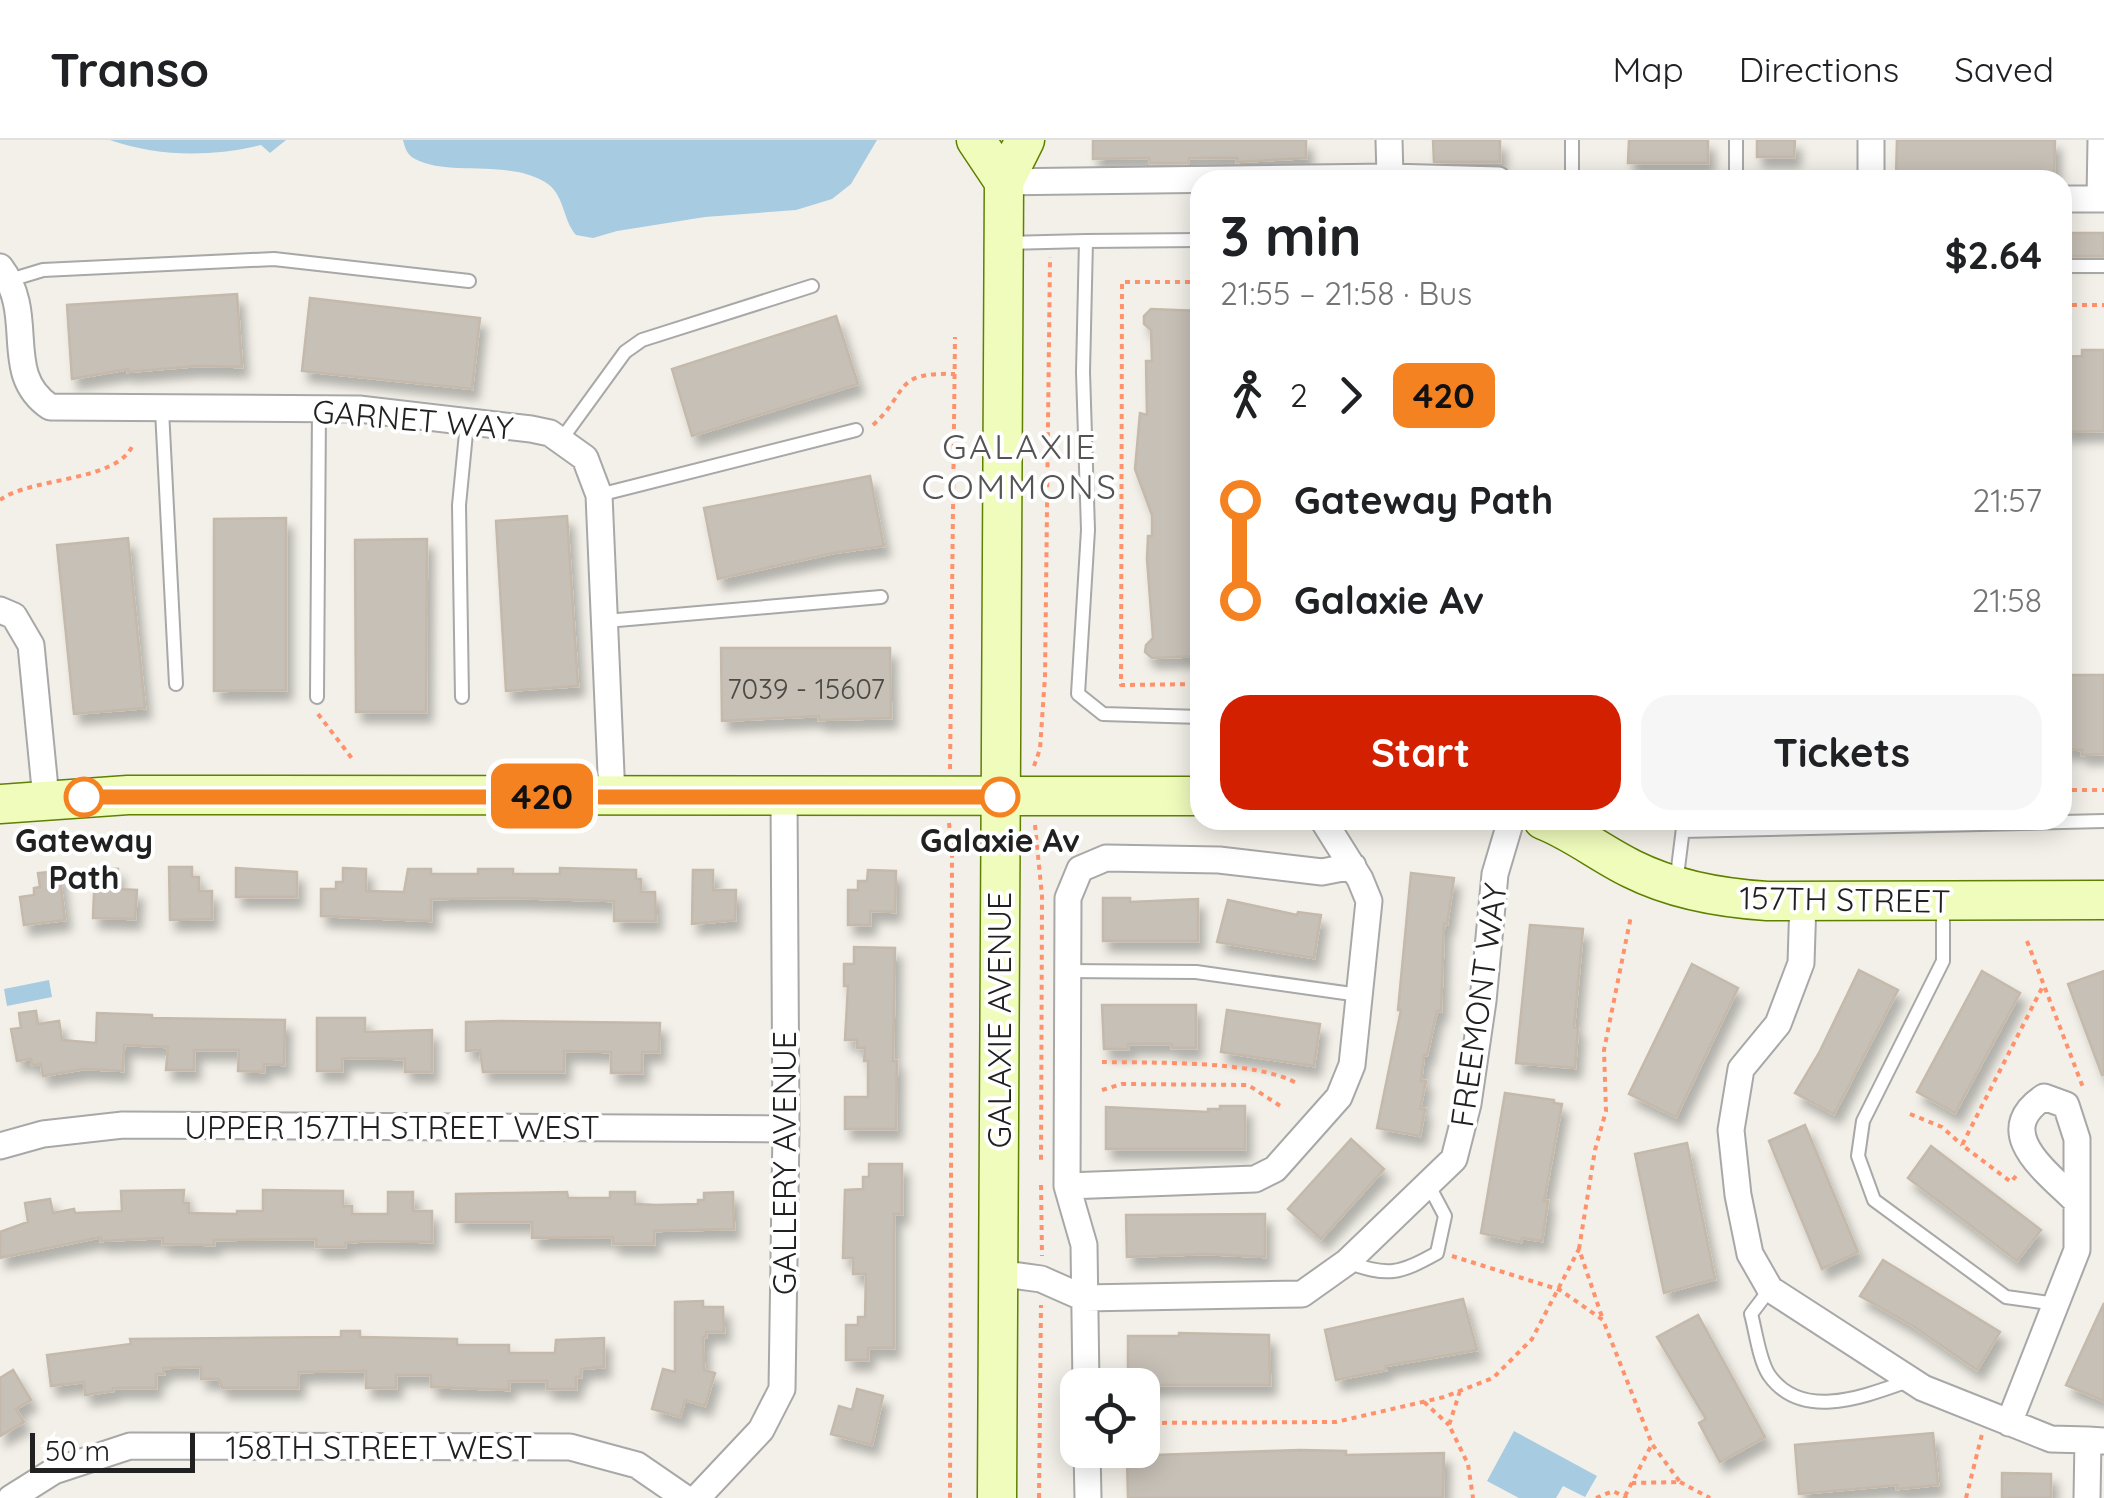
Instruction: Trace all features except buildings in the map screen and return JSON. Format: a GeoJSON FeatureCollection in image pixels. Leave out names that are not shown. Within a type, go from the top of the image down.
{"type":"FeatureCollection","features":[{"type":"Feature","properties":{"kind":"street"},"geometry":{"type":"LineString","coordinates":[[976,140],[1004,182],[1190,180]]}},
{"type":"Feature","properties":{"kind":"street","name":"GALAXIE AVENUE"},"geometry":{"type":"LineString","coordinates":[[996,1498],[998,1273],[1016,797],[1004,182],[1025,140]]}},
{"type":"Feature","properties":{"kind":"street"},"geometry":{"type":"LineString","coordinates":[[1389,140],[1390,170]]}},
{"type":"Feature","properties":{"kind":"street"},"geometry":{"type":"LineString","coordinates":[[1870,170],[1871,140]]}},
{"type":"Feature","properties":{"kind":"street"},"geometry":{"type":"LineString","coordinates":[[2072,199],[2102,199],[2100,140]]}},
{"type":"Feature","properties":{"kind":"street","name":"GARNET WAY"},"geometry":{"type":"LineString","coordinates":[[5,274],[17,297],[20,379],[28,392],[50,407],[359,409],[531,429],[562,440]]}},
{"type":"Feature","properties":{"kind":"street"},"geometry":{"type":"LineString","coordinates":[[562,440],[584,458],[599,495],[612,796]]}},
{"type":"Feature","properties":{"kind":"street"},"geometry":{"type":"LineString","coordinates":[[0,610],[14,616],[32,645],[46,799]]}},
{"type":"Feature","properties":{"kind":"street"},"geometry":{"type":"LineString","coordinates":[[0,804],[128,796],[1190,796]]}},
{"type":"Feature","properties":{"kind":"street","name":"GALLERY AVENUE"},"geometry":{"type":"LineString","coordinates":[[697,1498],[761,1430],[782,1388],[786,1128],[784,798]]}},
{"type":"Feature","properties":{"kind":"street"},"geometry":{"type":"LineString","coordinates":[[1067,1186],[1255,1179],[1276,1169],[1339,1096],[1352,1065],[1369,901],[1353,866],[1330,830]]}},
{"type":"Feature","properties":{"kind":"street","name":"FREEMONT WAY"},"geometry":{"type":"LineString","coordinates":[[998,1273],[1042,1279],[1084,1298],[1302,1294],[1347,1262],[1454,1159],[1468,1104],[1496,874],[1508,830]]}},
{"type":"Feature","properties":{"kind":"street","name":"157TH STREET"},"geometry":{"type":"LineString","coordinates":[[1561,830],[1633,870],[1722,898],[2104,900]]}},
{"type":"Feature","properties":{"kind":"street"},"geometry":{"type":"LineString","coordinates":[[1086,1368],[1084,1245],[1067,1186],[1068,898],[1080,869],[1106,858],[1218,860],[1322,872],[1353,866]]}},
{"type":"Feature","properties":{"kind":"street"},"geometry":{"type":"LineString","coordinates":[[1803,901],[1801,963],[1778,1024],[1741,1070],[1731,1130],[1750,1254],[1770,1289],[1911,1380],[2051,1439],[2096,1441],[2087,1498]]}},
{"type":"Feature","properties":{"kind":"street","name":"UPPER 157TH STREET WEST"},"geometry":{"type":"LineString","coordinates":[[0,1146],[43,1134],[124,1125],[786,1128]]}},
{"type":"Feature","properties":{"kind":"street"},"geometry":{"type":"LineString","coordinates":[[1998,1419],[2056,1304],[2077,1250],[2076,1201]]}},
{"type":"Feature","properties":{"kind":"street","name":"158TH STREET WEST"},"geometry":{"type":"LineString","coordinates":[[11,1498],[54,1471],[130,1446],[190,1446],[570,1447],[637,1465],[685,1498]]}},
{"type":"Feature","properties":{"kind":"street"},"geometry":{"type":"LineString","coordinates":[[1087,1468],[1088,1498]]}},
{"type":"Feature","properties":{"kind":"lane"},"geometry":{"type":"LineString","coordinates":[[1572,140],[1572,170]]}},
{"type":"Feature","properties":{"kind":"lane"},"geometry":{"type":"LineString","coordinates":[[1736,140],[1736,170]]}},
{"type":"Feature","properties":{"kind":"lane"},"geometry":{"type":"LineString","coordinates":[[1003,244],[1190,240]]}},
{"type":"Feature","properties":{"kind":"lane"},"geometry":{"type":"LineString","coordinates":[[1086,241],[1082,372],[1088,530],[1078,694],[1103,714],[1190,717]]}},
{"type":"Feature","properties":{"kind":"lane"},"geometry":{"type":"LineString","coordinates":[[5,274],[263,259],[469,282]]}},
{"type":"Feature","properties":{"kind":"lane"},"geometry":{"type":"LineString","coordinates":[[2072,266],[2104,266]]}},
{"type":"Feature","properties":{"kind":"lane"},"geometry":{"type":"LineString","coordinates":[[562,440],[626,352],[642,340],[812,286]]}},
{"type":"Feature","properties":{"kind":"lane"},"geometry":{"type":"LineString","coordinates":[[316,696],[319,409]]}},
{"type":"Feature","properties":{"kind":"lane"},"geometry":{"type":"LineString","coordinates":[[162,410],[176,684]]}},
{"type":"Feature","properties":{"kind":"lane"},"geometry":{"type":"LineString","coordinates":[[462,696],[459,505],[467,423]]}},
{"type":"Feature","properties":{"kind":"lane"},"geometry":{"type":"LineString","coordinates":[[599,495],[856,430]]}},
{"type":"Feature","properties":{"kind":"lane"},"geometry":{"type":"LineString","coordinates":[[606,621],[881,597]]}},
{"type":"Feature","properties":{"kind":"lane"},"geometry":{"type":"LineString","coordinates":[[2072,821],[2104,821]]}},
{"type":"Feature","properties":{"kind":"lane"},"geometry":{"type":"LineString","coordinates":[[1675,886],[1683,830]]}},
{"type":"Feature","properties":{"kind":"lane"},"geometry":{"type":"LineString","coordinates":[[1943,900],[1943,960],[1863,1121],[1858,1156],[1874,1200],[2006,1297],[2056,1304]]}},
{"type":"Feature","properties":{"kind":"lane"},"geometry":{"type":"LineString","coordinates":[[1066,971],[1196,972],[1360,995]]}},
{"type":"Feature","properties":{"kind":"lane"},"geometry":{"type":"LineString","coordinates":[[1347,1262],[1379,1274],[1411,1267],[1437,1253],[1445,1216],[1428,1184]]}},
{"type":"Feature","properties":{"kind":"lane"},"geometry":{"type":"LineString","coordinates":[[1770,1289],[1751,1314],[1768,1374],[1799,1400],[1851,1401],[1911,1380]]}},
{"type":"Feature","properties":{"kind":"path"},"geometry":{"type":"LineString","coordinates":[[1039,1498],[1042,896],[1016,797],[1045,676],[1051,242]]}},
{"type":"Feature","properties":{"kind":"path"},"geometry":{"type":"LineString","coordinates":[[1190,282],[1122,282],[1120,685],[1190,684]]}},
{"type":"Feature","properties":{"kind":"path"},"geometry":{"type":"LineString","coordinates":[[2072,305],[2104,305]]}},
{"type":"Feature","properties":{"kind":"path"},"geometry":{"type":"LineString","coordinates":[[950,1498],[950,797],[955,337]]}},
{"type":"Feature","properties":{"kind":"path"},"geometry":{"type":"LineString","coordinates":[[856,430],[876,423],[893,396],[910,379],[934,373],[955,374]]}},
{"type":"Feature","properties":{"kind":"path"},"geometry":{"type":"LineString","coordinates":[[0,500],[19,488],[96,471],[124,458],[132,444]]}},
{"type":"Feature","properties":{"kind":"path"},"geometry":{"type":"LineString","coordinates":[[316,696],[308,702],[354,760]]}},
{"type":"Feature","properties":{"kind":"path"},"geometry":{"type":"LineString","coordinates":[[2072,790],[2104,790]]}},
{"type":"Feature","properties":{"kind":"path"},"geometry":{"type":"LineString","coordinates":[[1160,1423],[1336,1422],[1460,1391],[1493,1378],[1519,1352],[1532,1338],[1560,1290],[1579,1249],[1594,1150],[1606,1110],[1604,1050],[1631,916]]}},
{"type":"Feature","properties":{"kind":"path"},"geometry":{"type":"LineString","coordinates":[[2027,941],[2084,1090]]}},
{"type":"Feature","properties":{"kind":"path"},"geometry":{"type":"LineString","coordinates":[[1962,1145],[2044,984]]}},
{"type":"Feature","properties":{"kind":"path"},"geometry":{"type":"LineString","coordinates":[[1102,1062],[1203,1064],[1286,1076],[1298,1084]]}},
{"type":"Feature","properties":{"kind":"path"},"geometry":{"type":"LineString","coordinates":[[1102,1090],[1122,1084],[1248,1085],[1282,1106]]}},
{"type":"Feature","properties":{"kind":"path"},"geometry":{"type":"LineString","coordinates":[[1910,1114],[1942,1128],[2011,1182],[2019,1172]]}},
{"type":"Feature","properties":{"kind":"path"},"geometry":{"type":"LineString","coordinates":[[1579,1249],[1652,1444],[1680,1482],[1710,1498]]}},
{"type":"Feature","properties":{"kind":"path"},"geometry":{"type":"LineString","coordinates":[[1437,1253],[1560,1290],[1603,1320]]}},
{"type":"Feature","properties":{"kind":"path"},"geometry":{"type":"LineString","coordinates":[[1449,1425],[1460,1391]]}},
{"type":"Feature","properties":{"kind":"path"},"geometry":{"type":"LineString","coordinates":[[1424,1402],[1449,1425],[1468,1464],[1472,1498]]}},
{"type":"Feature","properties":{"kind":"path"},"geometry":{"type":"LineString","coordinates":[[1966,1498],[1998,1419]]}},
{"type":"Feature","properties":{"kind":"path"},"geometry":{"type":"LineString","coordinates":[[1596,1498],[1613,1491],[1626,1497],[1652,1444]]}},
{"type":"Feature","properties":{"kind":"path"},"geometry":{"type":"LineString","coordinates":[[1632,1483],[1680,1482]]}},
{"type":"Feature","properties":{"kind":"water"},"geometry":{"type":"Polygon","coordinates":[[[110,140],[286,140],[270,153],[261,145],[185,153],[147,150],[110,140]]]}},
{"type":"Feature","properties":{"kind":"water"},"geometry":{"type":"Polygon","coordinates":[[[403,140],[877,140],[851,184],[832,199],[796,210],[705,217],[593,238],[576,235],[556,193],[545,182],[514,171],[429,164],[410,155],[403,140]]]}},
{"type":"Feature","properties":{"kind":"water"},"geometry":{"type":"Polygon","coordinates":[[[49,980],[52,997],[7,1006],[4,989],[49,980]]]}},
{"type":"Feature","properties":{"kind":"water"},"geometry":{"type":"Polygon","coordinates":[[[1514,1431],[1597,1476],[1585,1497],[1563,1486],[1556,1498],[1519,1498],[1487,1481],[1514,1431]]]}},
{"type":"Feature","properties":{"kind":"bus line","name":"420"},"geometry":{"type":"LineString","coordinates":[[84,797],[1000,797]]}},
{"type":"Feature","properties":{"kind":"place","name":"Gateway Path"},"geometry":{"type":"Point","coordinates":[84,797]}},
{"type":"Feature","properties":{"kind":"place","name":"Galaxie Av"},"geometry":{"type":"Point","coordinates":[1000,797]}},
{"type":"Feature","properties":{"kind":"district","name":"GALAXIE COMMONS"},"geometry":{"type":"Point","coordinates":[1020,466]}}]}
